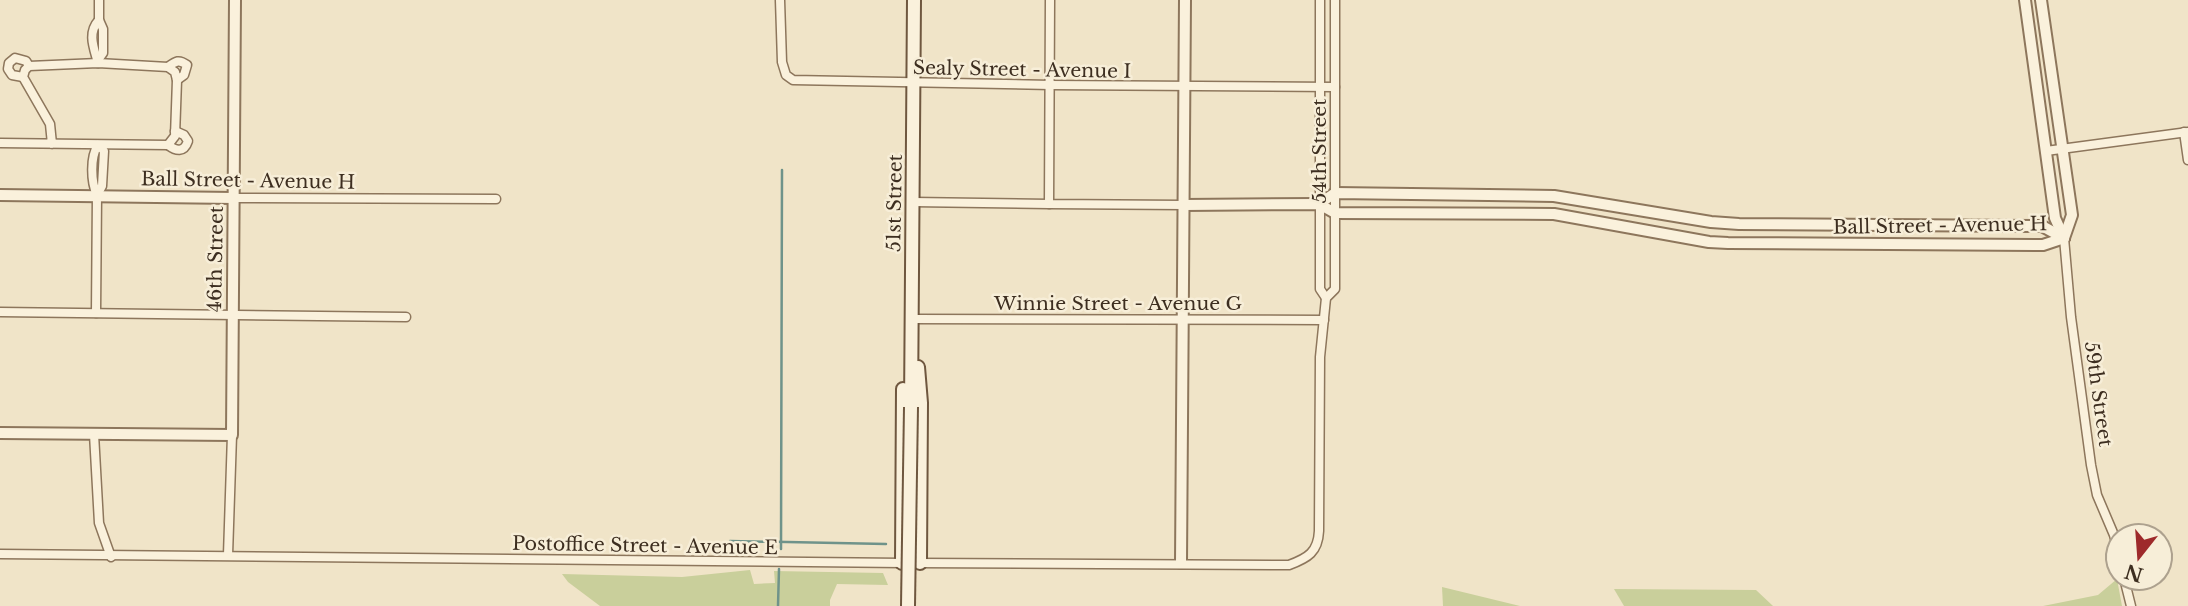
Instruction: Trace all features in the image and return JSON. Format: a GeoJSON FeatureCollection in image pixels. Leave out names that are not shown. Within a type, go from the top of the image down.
{"type":"FeatureCollection","features":[{"type":"Feature","properties":{"kind":"main road","name":"51st Street"},"geometry":{"type":"LineString","coordinates":[[908,606],[914,0]]}},
{"type":"Feature","properties":{"kind":"main road"},"geometry":{"type":"LineString","coordinates":[[902,562],[902,409],[912,337]]}},
{"type":"Feature","properties":{"kind":"main road"},"geometry":{"type":"LineString","coordinates":[[912,337],[921,403],[920,562]]}},
{"type":"Feature","properties":{"kind":"street"},"geometry":{"type":"LineString","coordinates":[[98,62],[92,48],[93,27],[99,20],[99,0]]}},
{"type":"Feature","properties":{"kind":"street","name":"46th Street"},"geometry":{"type":"LineString","coordinates":[[228,555],[232,435],[235,0]]}},
{"type":"Feature","properties":{"kind":"street","name":"Sealy Street - Avenue I"},"geometry":{"type":"LineString","coordinates":[[780,0],[782,62],[786,75],[793,80],[1335,87]]}},
{"type":"Feature","properties":{"kind":"street"},"geometry":{"type":"LineString","coordinates":[[1049,204],[1050,0]]}},
{"type":"Feature","properties":{"kind":"street"},"geometry":{"type":"LineString","coordinates":[[1181,564],[1185,0]]}},
{"type":"Feature","properties":{"kind":"street","name":"54th Street"},"geometry":{"type":"LineString","coordinates":[[1289,565],[1304,560],[1319,543],[1320,357],[1326,298],[1320,289],[1320,0]]}},
{"type":"Feature","properties":{"kind":"street","name":"54th Street"},"geometry":{"type":"LineString","coordinates":[[1326,298],[1335,289],[1335,0]]}},
{"type":"Feature","properties":{"kind":"street","name":"59th Street"},"geometry":{"type":"LineString","coordinates":[[2025,0],[2055,218],[2064,239],[2071,317],[2091,465],[2097,495],[2108,522]]}},
{"type":"Feature","properties":{"kind":"street","name":"59th Street"},"geometry":{"type":"LineString","coordinates":[[2041,0],[2072,215],[2064,239]]}},
{"type":"Feature","properties":{"kind":"street"},"geometry":{"type":"LineString","coordinates":[[2034,63],[2050,61]]}},
{"type":"Feature","properties":{"kind":"street"},"geometry":{"type":"LineString","coordinates":[[52,144],[50,124],[25,71],[98,62],[174,73],[175,131],[170,144]]}},
{"type":"Feature","properties":{"kind":"street"},"geometry":{"type":"LineString","coordinates":[[170,144],[175,150],[181,150],[188,141],[184,135],[175,131]]}},
{"type":"Feature","properties":{"kind":"street"},"geometry":{"type":"LineString","coordinates":[[2046,151],[2186,132],[2188,160]]}},
{"type":"Feature","properties":{"kind":"street"},"geometry":{"type":"LineString","coordinates":[[0,143],[170,144]]}},
{"type":"Feature","properties":{"kind":"street"},"geometry":{"type":"LineString","coordinates":[[96,313],[97,195],[93,184],[94,151],[98,145]]}},
{"type":"Feature","properties":{"kind":"street"},"geometry":{"type":"LineString","coordinates":[[1319,204],[1335,193]]}},
{"type":"Feature","properties":{"kind":"street","name":"Ball Street - Avenue H"},"geometry":{"type":"LineString","coordinates":[[1335,193],[1554,195],[1712,222],[2042,226],[2064,239]]}},
{"type":"Feature","properties":{"kind":"street","name":"Ball Street - Avenue H"},"geometry":{"type":"LineString","coordinates":[[0,195],[496,199]]}},
{"type":"Feature","properties":{"kind":"street"},"geometry":{"type":"LineString","coordinates":[[1454,195],[1454,213]]}},
{"type":"Feature","properties":{"kind":"street"},"geometry":{"type":"LineString","coordinates":[[1554,195],[1554,214]]}},
{"type":"Feature","properties":{"kind":"street"},"geometry":{"type":"LineString","coordinates":[[913,202],[1184,205]]}},
{"type":"Feature","properties":{"kind":"street","name":"Ball Street - Avenue H"},"geometry":{"type":"LineString","coordinates":[[1184,205],[1319,204],[1335,212],[1554,214],[1709,242],[2043,245],[2064,239]]}},
{"type":"Feature","properties":{"kind":"street"},"geometry":{"type":"LineString","coordinates":[[1654,231],[1656,212]]}},
{"type":"Feature","properties":{"kind":"street"},"geometry":{"type":"LineString","coordinates":[[1789,244],[1790,225]]}},
{"type":"Feature","properties":{"kind":"street"},"geometry":{"type":"LineString","coordinates":[[1917,226],[1918,244]]}},
{"type":"Feature","properties":{"kind":"street"},"geometry":{"type":"LineString","coordinates":[[0,312],[406,317]]}},
{"type":"Feature","properties":{"kind":"street","name":"Winnie Street - Avenue G"},"geometry":{"type":"LineString","coordinates":[[912,318],[1324,320]]}},
{"type":"Feature","properties":{"kind":"street"},"geometry":{"type":"LineString","coordinates":[[0,433],[232,435]]}},
{"type":"Feature","properties":{"kind":"street"},"geometry":{"type":"LineString","coordinates":[[94,434],[99,523],[111,556]]}},
{"type":"Feature","properties":{"kind":"street","name":"Postoffice Street - Avenue E"},"geometry":{"type":"LineString","coordinates":[[0,554],[1289,565]]}},
{"type":"Feature","properties":{"kind":"green space"},"geometry":{"type":"Polygon","coordinates":[[[750,570],[754,584],[775,583],[774,571],[883,573],[888,585],[837,584],[830,606],[600,606],[568,582],[562,574],[682,577],[750,570]]]}},
{"type":"Feature","properties":{"kind":"green space"},"geometry":{"type":"Polygon","coordinates":[[[1442,587],[1520,606],[1443,606],[1442,587]]]}},
{"type":"Feature","properties":{"kind":"green space"},"geometry":{"type":"Polygon","coordinates":[[[1614,589],[1756,590],[1773,606],[1624,606],[1614,589]]]}},
{"type":"Feature","properties":{"kind":"green space"},"geometry":{"type":"Polygon","coordinates":[[[2104,590],[2119,592],[2122,606],[2043,606],[2098,595],[2104,590]]]}},
{"type":"Feature","properties":{"kind":"waterway"},"geometry":{"type":"LineString","coordinates":[[781,549],[782,170]]}},
{"type":"Feature","properties":{"kind":"waterway"},"geometry":{"type":"LineString","coordinates":[[730,541],[886,544]]}},
{"type":"Feature","properties":{"kind":"waterway"},"geometry":{"type":"LineString","coordinates":[[778,606],[779,569]]}}]}
